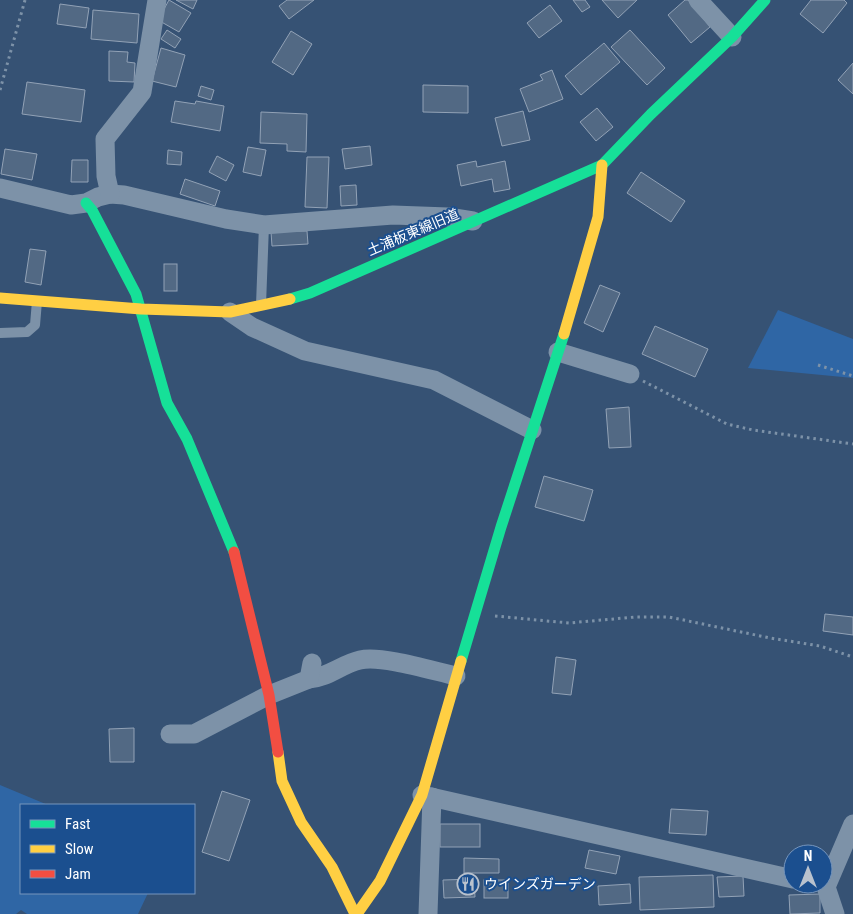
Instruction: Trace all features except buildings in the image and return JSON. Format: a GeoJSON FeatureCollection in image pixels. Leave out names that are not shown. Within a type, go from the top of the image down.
{"type":"FeatureCollection","features":[{"type":"Feature","properties":{"kind":"street"},"geometry":{"type":"LineString","coordinates":[[110,194],[106,176],[105,139],[142,92],[157,0]]}},
{"type":"Feature","properties":{"kind":"street"},"geometry":{"type":"LineString","coordinates":[[698,0],[732,37]]}},
{"type":"Feature","properties":{"kind":"street","name":"土浦板東線旧道"},"geometry":{"type":"LineString","coordinates":[[0,298],[142,309],[230,312],[285,301],[310,293],[602,165],[651,114],[732,37],[765,0]]}},
{"type":"Feature","properties":{"kind":"street"},"geometry":{"type":"LineString","coordinates":[[428,914],[427,796],[456,676],[532,430],[574,303],[598,217],[602,165]]}},
{"type":"Feature","properties":{"kind":"street"},"geometry":{"type":"LineString","coordinates":[[0,188],[71,205],[86,203],[110,194],[124,194],[226,219],[264,225],[393,215],[448,218],[475,222]]}},
{"type":"Feature","properties":{"kind":"street"},"geometry":{"type":"LineString","coordinates":[[86,203],[92,210],[136,294],[142,309],[167,404],[187,440],[237,560],[268,695],[282,781],[301,822],[332,867],[356,914],[380,881],[427,796]]}},
{"type":"Feature","properties":{"kind":"street"},"geometry":{"type":"LineString","coordinates":[[230,312],[252,327],[305,351],[434,380],[532,430]]}},
{"type":"Feature","properties":{"kind":"street"},"geometry":{"type":"LineString","coordinates":[[558,352],[630,374]]}},
{"type":"Feature","properties":{"kind":"street"},"geometry":{"type":"LineString","coordinates":[[170,734],[194,734],[310,671],[317,678],[360,660],[409,665],[456,676]]}},
{"type":"Feature","properties":{"kind":"street"},"geometry":{"type":"LineString","coordinates":[[427,796],[783,877]]}},
{"type":"Feature","properties":{"kind":"street"},"geometry":{"type":"LineString","coordinates":[[833,861],[853,824]]}},
{"type":"Feature","properties":{"kind":"street"},"geometry":{"type":"LineString","coordinates":[[825,894],[835,914]]}},
{"type":"Feature","properties":{"kind":"lane"},"geometry":{"type":"LineString","coordinates":[[261,306],[264,225]]}},
{"type":"Feature","properties":{"kind":"lane"},"geometry":{"type":"LineString","coordinates":[[0,333],[27,332],[35,325],[37,300]]}},
{"type":"Feature","properties":{"kind":"path"},"geometry":{"type":"LineString","coordinates":[[0,90],[24,0]]}},
{"type":"Feature","properties":{"kind":"path"},"geometry":{"type":"LineString","coordinates":[[818,365],[853,376]]}},
{"type":"Feature","properties":{"kind":"path"},"geometry":{"type":"LineString","coordinates":[[630,374],[727,424],[754,430],[853,444]]}},
{"type":"Feature","properties":{"kind":"path"},"geometry":{"type":"LineString","coordinates":[[475,614],[569,623],[635,617],[669,617],[770,638],[820,646],[853,657]]}},
{"type":"Feature","properties":{"kind":"shaded area"},"geometry":{"type":"Polygon","coordinates":[[[778,310],[853,339],[853,378],[748,368],[778,310]]]}},
{"type":"Feature","properties":{"kind":"shaded area"},"geometry":{"type":"Polygon","coordinates":[[[0,785],[46,804],[20,804],[20,894],[148,894],[138,914],[27,914],[21,910],[16,914],[0,914],[0,785]]]}},
{"type":"Feature","properties":{"kind":"traffic: fast"},"geometry":{"type":"LineString","coordinates":[[290,299],[310,293],[602,165],[651,114],[732,37],[765,0]]}},
{"type":"Feature","properties":{"kind":"traffic: fast"},"geometry":{"type":"LineString","coordinates":[[86,203],[92,210],[136,294],[167,403],[187,439],[234,552]]}},
{"type":"Feature","properties":{"kind":"traffic: fast"},"geometry":{"type":"LineString","coordinates":[[461,661],[501,527],[564,334]]}},
{"type":"Feature","properties":{"kind":"traffic: slow"},"geometry":{"type":"LineString","coordinates":[[564,334],[598,217],[602,165]]}},
{"type":"Feature","properties":{"kind":"traffic: slow"},"geometry":{"type":"LineString","coordinates":[[0,298],[141,309],[230,312],[290,299]]}},
{"type":"Feature","properties":{"kind":"traffic: slow"},"geometry":{"type":"LineString","coordinates":[[357,914],[380,881],[422,795],[461,661]]}},
{"type":"Feature","properties":{"kind":"traffic: slow"},"geometry":{"type":"LineString","coordinates":[[278,752],[282,781],[301,822],[332,867],[355,914]]}},
{"type":"Feature","properties":{"kind":"traffic: jam"},"geometry":{"type":"LineString","coordinates":[[234,552],[269,695],[278,752]]}},
{"type":"Feature","properties":{"kind":"place","name":"ウインズガーデン"},"geometry":{"type":"Point","coordinates":[468,884]}}]}
